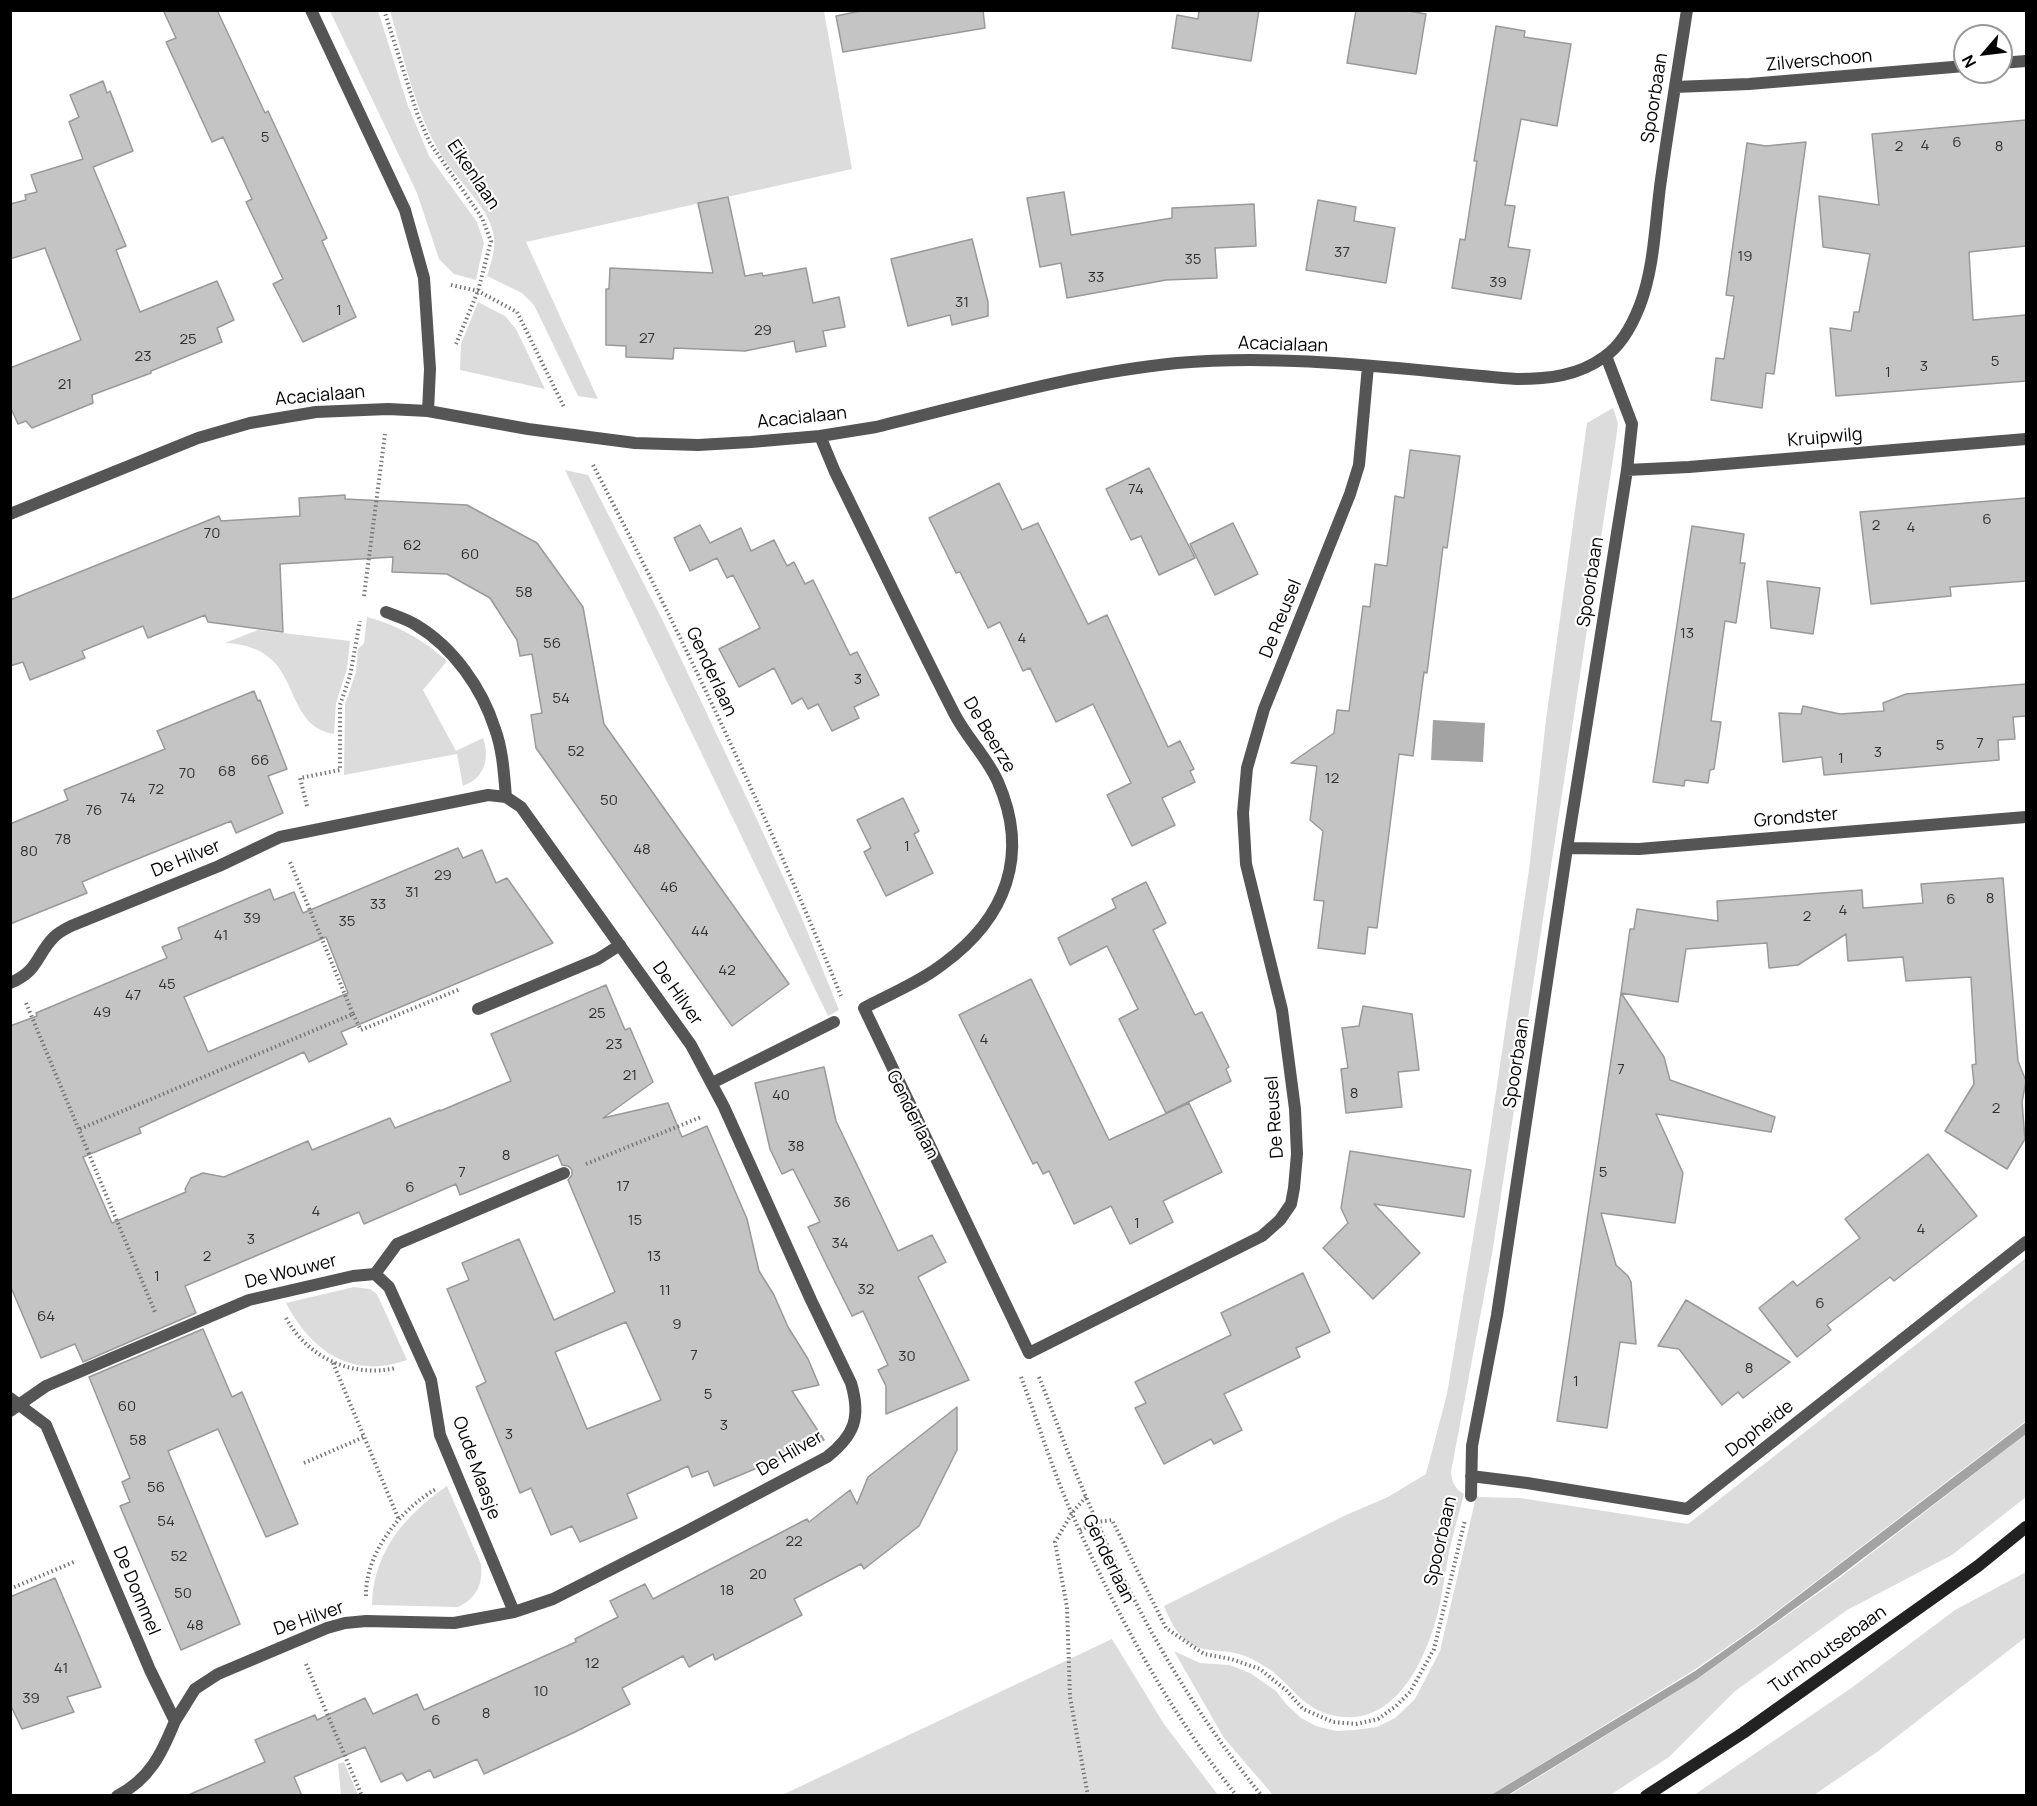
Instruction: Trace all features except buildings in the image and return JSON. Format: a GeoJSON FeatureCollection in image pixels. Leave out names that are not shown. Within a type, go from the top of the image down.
{"type":"FeatureCollection","features":[{"type":"Feature","properties":{"kind":"main road","name":"Turnhoutsebaan"},"geometry":{"type":"LineString","coordinates":[[1646,1796],[1743,1733],[1978,1566],[2026,1527]]}},
{"type":"Feature","properties":{"kind":"street"},"geometry":{"type":"LineString","coordinates":[[311,10],[405,210],[424,278],[430,369],[428,411]]}},
{"type":"Feature","properties":{"kind":"street","name":"Spoorbaan"},"geometry":{"type":"LineString","coordinates":[[1471,1496],[1472,1446],[1497,1315],[1567,848],[1627,470],[1632,424],[1606,356],[1629,328],[1641,303],[1649,270],[1687,10]]}},
{"type":"Feature","properties":{"kind":"street","name":"Zilverschoon"},"geometry":{"type":"LineString","coordinates":[[1675,87],[1749,84],[1953,67]]}},
{"type":"Feature","properties":{"kind":"street","name":"Acacialaan"},"geometry":{"type":"LineString","coordinates":[[10,514],[198,438],[250,423],[316,412],[388,409],[428,411],[528,429],[634,443],[698,445],[820,436],[876,427],[1065,381],[1134,368],[1179,363],[1278,361],[1517,379],[1551,379],[1583,370],[1606,356]]}},
{"type":"Feature","properties":{"kind":"street","name":"De Reusel"},"geometry":{"type":"LineString","coordinates":[[1029,1353],[1262,1236],[1280,1220],[1291,1204],[1297,1154],[1295,1109],[1282,1010],[1246,864],[1243,813],[1247,768],[1264,709],[1350,494],[1359,465],[1368,366]]}},
{"type":"Feature","properties":{"kind":"street","name":"De Beerze"},"geometry":{"type":"LineString","coordinates":[[820,436],[835,472],[955,716],[998,781],[1010,817],[1012,845],[1007,881],[1000,902],[987,923],[967,946],[941,966],[864,1008],[1029,1353]]}},
{"type":"Feature","properties":{"kind":"street","name":"Kruipwilg"},"geometry":{"type":"LineString","coordinates":[[1627,470],[1689,467],[2026,439]]}},
{"type":"Feature","properties":{"kind":"street"},"geometry":{"type":"LineString","coordinates":[[386,612],[415,624],[433,637],[465,669],[495,729],[504,769],[506,797]]}},
{"type":"Feature","properties":{"kind":"street","name":"De Hilver"},"geometry":{"type":"LineString","coordinates":[[14,982],[32,970],[54,937],[71,926],[219,866],[280,837],[488,795],[506,797],[521,807],[691,1045],[724,1107],[851,1383],[856,1407],[853,1428],[845,1441],[827,1456],[553,1599],[514,1612],[454,1623],[366,1621],[345,1623],[296,1640],[218,1674],[195,1689],[175,1721]]}},
{"type":"Feature","properties":{"kind":"street","name":"Grondster"},"geometry":{"type":"LineString","coordinates":[[1567,848],[1639,849],[2026,817]]}},
{"type":"Feature","properties":{"kind":"street"},"geometry":{"type":"LineString","coordinates":[[478,1009],[598,959],[620,945]]}},
{"type":"Feature","properties":{"kind":"street"},"geometry":{"type":"LineString","coordinates":[[712,1083],[834,1022]]}},
{"type":"Feature","properties":{"kind":"street"},"geometry":{"type":"LineString","coordinates":[[375,1274],[397,1244],[564,1173]]}},
{"type":"Feature","properties":{"kind":"street","name":"Dopheide"},"geometry":{"type":"LineString","coordinates":[[1471,1476],[1687,1509],[2026,1242]]}},
{"type":"Feature","properties":{"kind":"street","name":"Oude Maasje"},"geometry":{"type":"LineString","coordinates":[[375,1274],[389,1287],[423,1360],[431,1380],[440,1435],[514,1612]]}},
{"type":"Feature","properties":{"kind":"street","name":"De Wouwer"},"geometry":{"type":"LineString","coordinates":[[13,1404],[46,1386],[249,1300],[353,1276],[375,1274]]}},
{"type":"Feature","properties":{"kind":"street","name":"De Dommel"},"geometry":{"type":"LineString","coordinates":[[13,1404],[46,1425],[150,1670],[175,1721]]}},
{"type":"Feature","properties":{"kind":"street"},"geometry":{"type":"LineString","coordinates":[[117,1796],[128,1790],[162,1754],[175,1721]]}},
{"type":"Feature","properties":{"kind":"path","name":"Eikenlaan"},"geometry":{"type":"LineString","coordinates":[[384,10],[418,116],[430,143],[482,218],[490,241],[478,291],[451,356],[430,369]]}},
{"type":"Feature","properties":{"kind":"path"},"geometry":{"type":"LineString","coordinates":[[478,291],[517,312],[578,435]]}},
{"type":"Feature","properties":{"kind":"path"},"geometry":{"type":"LineString","coordinates":[[363,607],[388,409]]}},
{"type":"Feature","properties":{"kind":"path","name":"Genderlaan"},"geometry":{"type":"LineString","coordinates":[[578,435],[665,604],[794,881],[845,1005]]}},
{"type":"Feature","properties":{"kind":"path"},"geometry":{"type":"LineString","coordinates":[[314,830],[300,778],[339,770],[340,705],[350,676],[361,616]]}},
{"type":"Feature","properties":{"kind":"path"},"geometry":{"type":"LineString","coordinates":[[280,837],[361,1030],[468,986],[478,1009]]}},
{"type":"Feature","properties":{"kind":"path"},"geometry":{"type":"LineString","coordinates":[[14,982],[80,1129],[165,1335]]}},
{"type":"Feature","properties":{"kind":"path"},"geometry":{"type":"LineString","coordinates":[[80,1129],[353,1014]]}},
{"type":"Feature","properties":{"kind":"path"},"geometry":{"type":"LineString","coordinates":[[564,1173],[724,1107]]}},
{"type":"Feature","properties":{"kind":"path"},"geometry":{"type":"LineString","coordinates":[[276,1293],[284,1314],[295,1332],[314,1351],[332,1363],[368,1371],[389,1370],[423,1360]]}},
{"type":"Feature","properties":{"kind":"path"},"geometry":{"type":"LineString","coordinates":[[1029,1353],[1086,1497],[1128,1587],[1185,1689],[1262,1796]]}},
{"type":"Feature","properties":{"kind":"path"},"geometry":{"type":"LineString","coordinates":[[332,1363],[399,1520]]}},
{"type":"Feature","properties":{"kind":"path","name":"Genderlaan"},"geometry":{"type":"LineString","coordinates":[[1018,1370],[1071,1513],[1132,1638],[1184,1722],[1237,1796]]}},
{"type":"Feature","properties":{"kind":"path"},"geometry":{"type":"LineString","coordinates":[[304,1463],[364,1437]]}},
{"type":"Feature","properties":{"kind":"path"},"geometry":{"type":"LineString","coordinates":[[366,1621],[366,1591],[369,1575],[381,1544],[399,1520],[430,1492],[457,1476]]}},
{"type":"Feature","properties":{"kind":"path","name":"Spoorbaan"},"geometry":{"type":"LineString","coordinates":[[1097,1522],[1112,1520],[1166,1628],[1204,1654],[1231,1659],[1260,1669],[1287,1691],[1303,1709],[1333,1722],[1356,1724],[1378,1719],[1396,1707],[1410,1692],[1434,1649],[1471,1496]]}},
{"type":"Feature","properties":{"kind":"path"},"geometry":{"type":"LineString","coordinates":[[1086,1497],[1071,1513],[1055,1542],[1068,1607],[1070,1697],[1088,1796]]}},
{"type":"Feature","properties":{"kind":"path"},"geometry":{"type":"LineString","coordinates":[[1080,1530],[1097,1522]]}},
{"type":"Feature","properties":{"kind":"path"},"geometry":{"type":"LineString","coordinates":[[10,1589],[100,1551]]}},
{"type":"Feature","properties":{"kind":"path"},"geometry":{"type":"LineString","coordinates":[[296,1640],[362,1796]]}},
{"type":"Feature","properties":{"kind":"shaded area"},"geometry":{"type":"Polygon","coordinates":[[[330,11],[378,11],[408,106],[429,156],[477,222],[484,243],[476,280],[454,274],[439,259],[417,193],[330,11]]]}},
{"type":"Feature","properties":{"kind":"shaded area"},"geometry":{"type":"Polygon","coordinates":[[[390,11],[824,11],[852,169],[526,242],[598,399],[578,396],[534,305],[522,293],[487,276],[494,244],[490,222],[478,202],[446,162],[431,136],[411,84],[390,11]]]}},
{"type":"Feature","properties":{"kind":"shaded area"},"geometry":{"type":"Polygon","coordinates":[[[478,302],[505,316],[516,329],[545,389],[460,370],[461,344],[478,302]]]}},
{"type":"Feature","properties":{"kind":"shaded area"},"geometry":{"type":"Polygon","coordinates":[[[1613,408],[1618,423],[1616,439],[1493,1248],[1451,1472],[1454,1485],[1464,1494],[1451,1543],[1438,1613],[1420,1662],[1396,1696],[1381,1708],[1364,1715],[1344,1717],[1314,1708],[1273,1672],[1245,1656],[1201,1648],[1189,1643],[1177,1631],[1164,1606],[1346,1515],[1388,1497],[1426,1474],[1447,1394],[1485,1166],[1529,870],[1546,720],[1587,423],[1613,408]]]}},
{"type":"Feature","properties":{"kind":"shaded area"},"geometry":{"type":"Polygon","coordinates":[[[565,470],[588,475],[663,621],[801,916],[839,1010],[828,1016],[565,470]]]}},
{"type":"Feature","properties":{"kind":"shaded area"},"geometry":{"type":"Polygon","coordinates":[[[367,617],[410,634],[447,661],[423,690],[456,751],[483,738],[486,760],[481,773],[470,782],[463,786],[457,754],[344,775],[345,704],[356,672],[358,649],[364,643],[367,617]]]}},
{"type":"Feature","properties":{"kind":"shaded area"},"geometry":{"type":"Polygon","coordinates":[[[258,630],[350,641],[347,669],[336,703],[334,734],[317,728],[305,716],[281,671],[269,657],[251,647],[225,643],[258,630]]]}},
{"type":"Feature","properties":{"kind":"shaded area"},"geometry":{"type":"Polygon","coordinates":[[[1433,720],[1485,723],[1483,762],[1431,760],[1433,720]]]}},
{"type":"Feature","properties":{"kind":"shaded area"},"geometry":{"type":"Polygon","coordinates":[[[2026,1258],[2026,1421],[1756,1627],[1694,1670],[1491,1795],[1273,1795],[1224,1738],[1174,1651],[1200,1663],[1229,1665],[1250,1673],[1276,1691],[1301,1718],[1316,1726],[1336,1731],[1377,1727],[1395,1718],[1415,1699],[1440,1651],[1476,1497],[1520,1498],[1688,1524],[2026,1258]]]}},
{"type":"Feature","properties":{"kind":"shaded area"},"geometry":{"type":"Polygon","coordinates":[[[354,1287],[370,1289],[377,1294],[407,1360],[387,1365],[368,1366],[335,1357],[308,1335],[286,1303],[354,1287]]]}},
{"type":"Feature","properties":{"kind":"shaded area"},"geometry":{"type":"Polygon","coordinates":[[[2026,1422],[2026,1434],[1837,1578],[1697,1679],[1508,1795],[1491,1795],[1695,1671],[1756,1628],[2026,1422]]]}},
{"type":"Feature","properties":{"kind":"shaded area"},"geometry":{"type":"Polygon","coordinates":[[[2026,1434],[2026,1497],[1952,1555],[1847,1610],[1734,1692],[1669,1757],[1610,1795],[1508,1796],[1697,1679],[1838,1579],[2026,1434]]]}},
{"type":"Feature","properties":{"kind":"shaded area"},"geometry":{"type":"Polygon","coordinates":[[[447,1486],[481,1564],[480,1584],[474,1595],[458,1607],[372,1605],[378,1568],[394,1536],[418,1509],[447,1486]]]}},
{"type":"Feature","properties":{"kind":"shaded area"},"geometry":{"type":"Polygon","coordinates":[[[2026,1572],[2026,1637],[1877,1752],[1814,1795],[1694,1795],[1850,1689],[1955,1610],[2026,1572]]]}},
{"type":"Feature","properties":{"kind":"shaded area"},"geometry":{"type":"Polygon","coordinates":[[[1112,1639],[1164,1724],[1218,1795],[782,1795],[1112,1639]]]}},
{"type":"Feature","properties":{"kind":"shaded area"},"geometry":{"type":"Polygon","coordinates":[[[344,1762],[358,1795],[341,1795],[338,1764],[344,1762]]]}}]}
